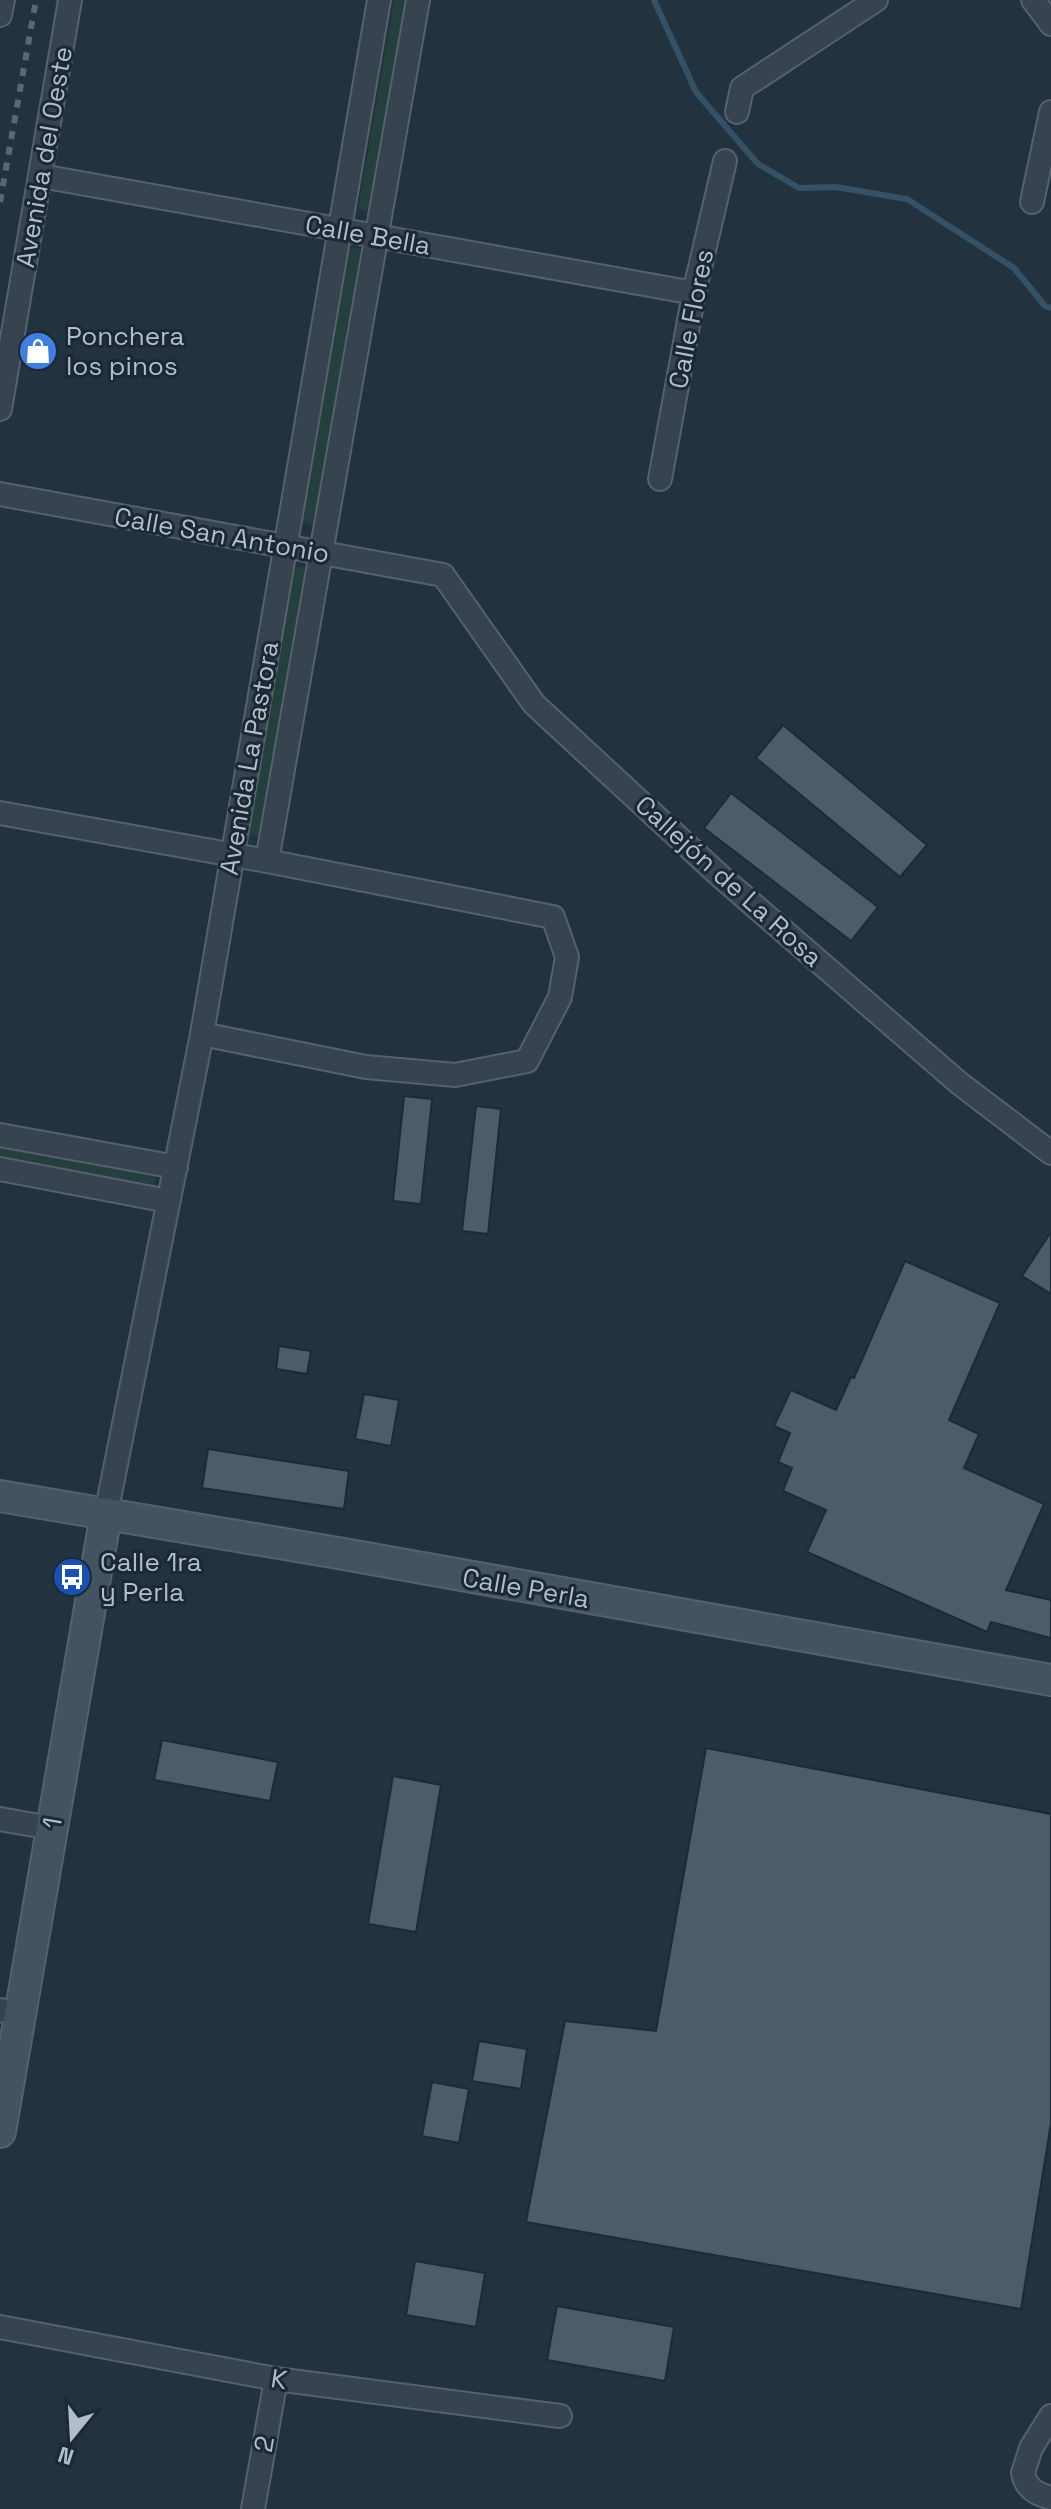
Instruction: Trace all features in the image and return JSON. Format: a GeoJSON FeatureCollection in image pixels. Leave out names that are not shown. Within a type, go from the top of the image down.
{"type":"FeatureCollection","features":[{"type":"Feature","properties":{"kind":"main road","name":"Calle Perla"},"geometry":{"type":"LineString","coordinates":[[0,1496],[1051,1680]]}},
{"type":"Feature","properties":{"kind":"main road","name":"1"},"geometry":{"type":"LineString","coordinates":[[0,2132],[10,2012],[51,1828],[106,1514]]}},
{"type":"Feature","properties":{"kind":"street"},"geometry":{"type":"LineString","coordinates":[[0,15],[3,0]]}},
{"type":"Feature","properties":{"kind":"street","name":"Avenida del Oeste"},"geometry":{"type":"LineString","coordinates":[[0,409],[70,0]]}},
{"type":"Feature","properties":{"kind":"street","name":"Avenida La Pastora"},"geometry":{"type":"LineString","coordinates":[[106,1514],[202,1034],[379,0]]}},
{"type":"Feature","properties":{"kind":"street","name":"Avenida La Pastora"},"geometry":{"type":"LineString","coordinates":[[267,861],[418,0]]}},
{"type":"Feature","properties":{"kind":"street"},"geometry":{"type":"LineString","coordinates":[[737,112],[742,88],[876,0]]}},
{"type":"Feature","properties":{"kind":"street"},"geometry":{"type":"LineString","coordinates":[[1033,0],[1051,24]]}},
{"type":"Feature","properties":{"kind":"street"},"geometry":{"type":"LineString","coordinates":[[1032,202],[1051,112]]}},
{"type":"Feature","properties":{"kind":"street","name":"Calle Flores"},"geometry":{"type":"LineString","coordinates":[[660,479],[694,293],[725,161]]}},
{"type":"Feature","properties":{"kind":"street","name":"Calle Bella"},"geometry":{"type":"LineString","coordinates":[[41,176],[694,293]]}},
{"type":"Feature","properties":{"kind":"street","name":"Calle San Antonio"},"geometry":{"type":"LineString","coordinates":[[0,494],[443,575]]}},
{"type":"Feature","properties":{"kind":"street","name":"Callejón de La Rosa"},"geometry":{"type":"LineString","coordinates":[[443,575],[534,704],[755,907],[959,1083],[1051,1153]]}},
{"type":"Feature","properties":{"kind":"street"},"geometry":{"type":"LineString","coordinates":[[0,813],[553,917],[567,957],[560,997],[527,1061],[455,1075],[381,1069],[202,1034]]}},
{"type":"Feature","properties":{"kind":"street"},"geometry":{"type":"LineString","coordinates":[[0,1135],[176,1167]]}},
{"type":"Feature","properties":{"kind":"street"},"geometry":{"type":"LineString","coordinates":[[0,1169],[168,1201]]}},
{"type":"Feature","properties":{"kind":"street"},"geometry":{"type":"LineString","coordinates":[[0,1819],[51,1828]]}},
{"type":"Feature","properties":{"kind":"street","name":"K"},"geometry":{"type":"LineString","coordinates":[[0,2327],[276,2379],[560,2416]]}},
{"type":"Feature","properties":{"kind":"street","name":"2"},"geometry":{"type":"LineString","coordinates":[[253,2509],[276,2379]]}},
{"type":"Feature","properties":{"kind":"street"},"geometry":{"type":"LineString","coordinates":[[1045,2496],[1026,2483],[1023,2473],[1031,2448],[1051,2416]]}},
{"type":"Feature","properties":{"kind":"green space"},"geometry":{"type":"Polygon","coordinates":[[[394,0],[407,0],[369,211],[358,209],[394,0]]]}},
{"type":"Feature","properties":{"kind":"green space"},"geometry":{"type":"Polygon","coordinates":[[[349,248],[361,249],[313,525],[302,521],[349,248]]]}},
{"type":"Feature","properties":{"kind":"green space"},"geometry":{"type":"Polygon","coordinates":[[[295,566],[308,567],[259,837],[248,833],[295,566]]]}},
{"type":"Feature","properties":{"kind":"green space"},"geometry":{"type":"Polygon","coordinates":[[[0,1143],[156,1173],[154,1185],[0,1157],[0,1143]]]}},
{"type":"Feature","properties":{"kind":"building"},"geometry":{"type":"Polygon","coordinates":[[[783,725],[927,845],[900,877],[756,758],[783,725]]]}},
{"type":"Feature","properties":{"kind":"building"},"geometry":{"type":"Polygon","coordinates":[[[731,793],[878,907],[851,941],[704,828],[731,793]]]}},
{"type":"Feature","properties":{"kind":"building"},"geometry":{"type":"Polygon","coordinates":[[[404,1096],[432,1099],[421,1204],[393,1201],[404,1096]]]}},
{"type":"Feature","properties":{"kind":"building"},"geometry":{"type":"Polygon","coordinates":[[[476,1106],[501,1109],[488,1234],[462,1231],[476,1106]]]}},
{"type":"Feature","properties":{"kind":"building"},"geometry":{"type":"Polygon","coordinates":[[[1051,1232],[1051,1294],[1022,1276],[1051,1232]]]}},
{"type":"Feature","properties":{"kind":"building"},"geometry":{"type":"Polygon","coordinates":[[[905,1261],[1000,1303],[949,1420],[979,1434],[964,1468],[1044,1504],[1006,1590],[1051,1600],[1051,1638],[991,1622],[987,1632],[807,1552],[826,1510],[783,1491],[792,1468],[778,1462],[790,1433],[774,1426],[791,1390],[836,1410],[851,1377],[854,1378],[905,1261]]]}},
{"type":"Feature","properties":{"kind":"building"},"geometry":{"type":"Polygon","coordinates":[[[279,1346],[311,1351],[307,1374],[276,1369],[279,1346]]]}},
{"type":"Feature","properties":{"kind":"building"},"geometry":{"type":"Polygon","coordinates":[[[364,1394],[399,1400],[391,1446],[355,1439],[364,1394]]]}},
{"type":"Feature","properties":{"kind":"building"},"geometry":{"type":"Polygon","coordinates":[[[208,1449],[349,1471],[344,1509],[202,1488],[208,1449]]]}},
{"type":"Feature","properties":{"kind":"building"},"geometry":{"type":"Polygon","coordinates":[[[162,1740],[278,1762],[270,1801],[154,1780],[162,1740]]]}},
{"type":"Feature","properties":{"kind":"building"},"geometry":{"type":"Polygon","coordinates":[[[706,1748],[1051,1814],[1051,2123],[1021,2309],[526,2222],[565,2021],[656,2031],[706,1748]]]}},
{"type":"Feature","properties":{"kind":"building"},"geometry":{"type":"Polygon","coordinates":[[[393,1776],[441,1785],[416,1932],[368,1924],[393,1776]]]}},
{"type":"Feature","properties":{"kind":"building"},"geometry":{"type":"Polygon","coordinates":[[[479,2041],[527,2049],[521,2089],[472,2081],[479,2041]]]}},
{"type":"Feature","properties":{"kind":"building"},"geometry":{"type":"Polygon","coordinates":[[[432,2082],[469,2089],[459,2143],[422,2136],[432,2082]]]}},
{"type":"Feature","properties":{"kind":"building"},"geometry":{"type":"Polygon","coordinates":[[[415,2261],[485,2273],[476,2327],[406,2315],[415,2261]]]}},
{"type":"Feature","properties":{"kind":"building"},"geometry":{"type":"Polygon","coordinates":[[[557,2306],[674,2327],[665,2381],[547,2360],[557,2306]]]}},
{"type":"Feature","properties":{"kind":"waterway"},"geometry":{"type":"LineString","coordinates":[[654,0],[696,92],[758,164],[799,188],[836,187],[907,199],[1014,268],[1045,306],[1051,308]]}},
{"type":"Feature","properties":{"kind":"railway"},"geometry":{"type":"LineString","coordinates":[[0,202],[36,0]]}},
{"type":"Feature","properties":{"kind":"place","name":"Ponchera los pinos"},"geometry":{"type":"Point","coordinates":[38,351]}},
{"type":"Feature","properties":{"kind":"place","name":"Calle 1ra y Perla"},"geometry":{"type":"Point","coordinates":[72,1577]}}]}
